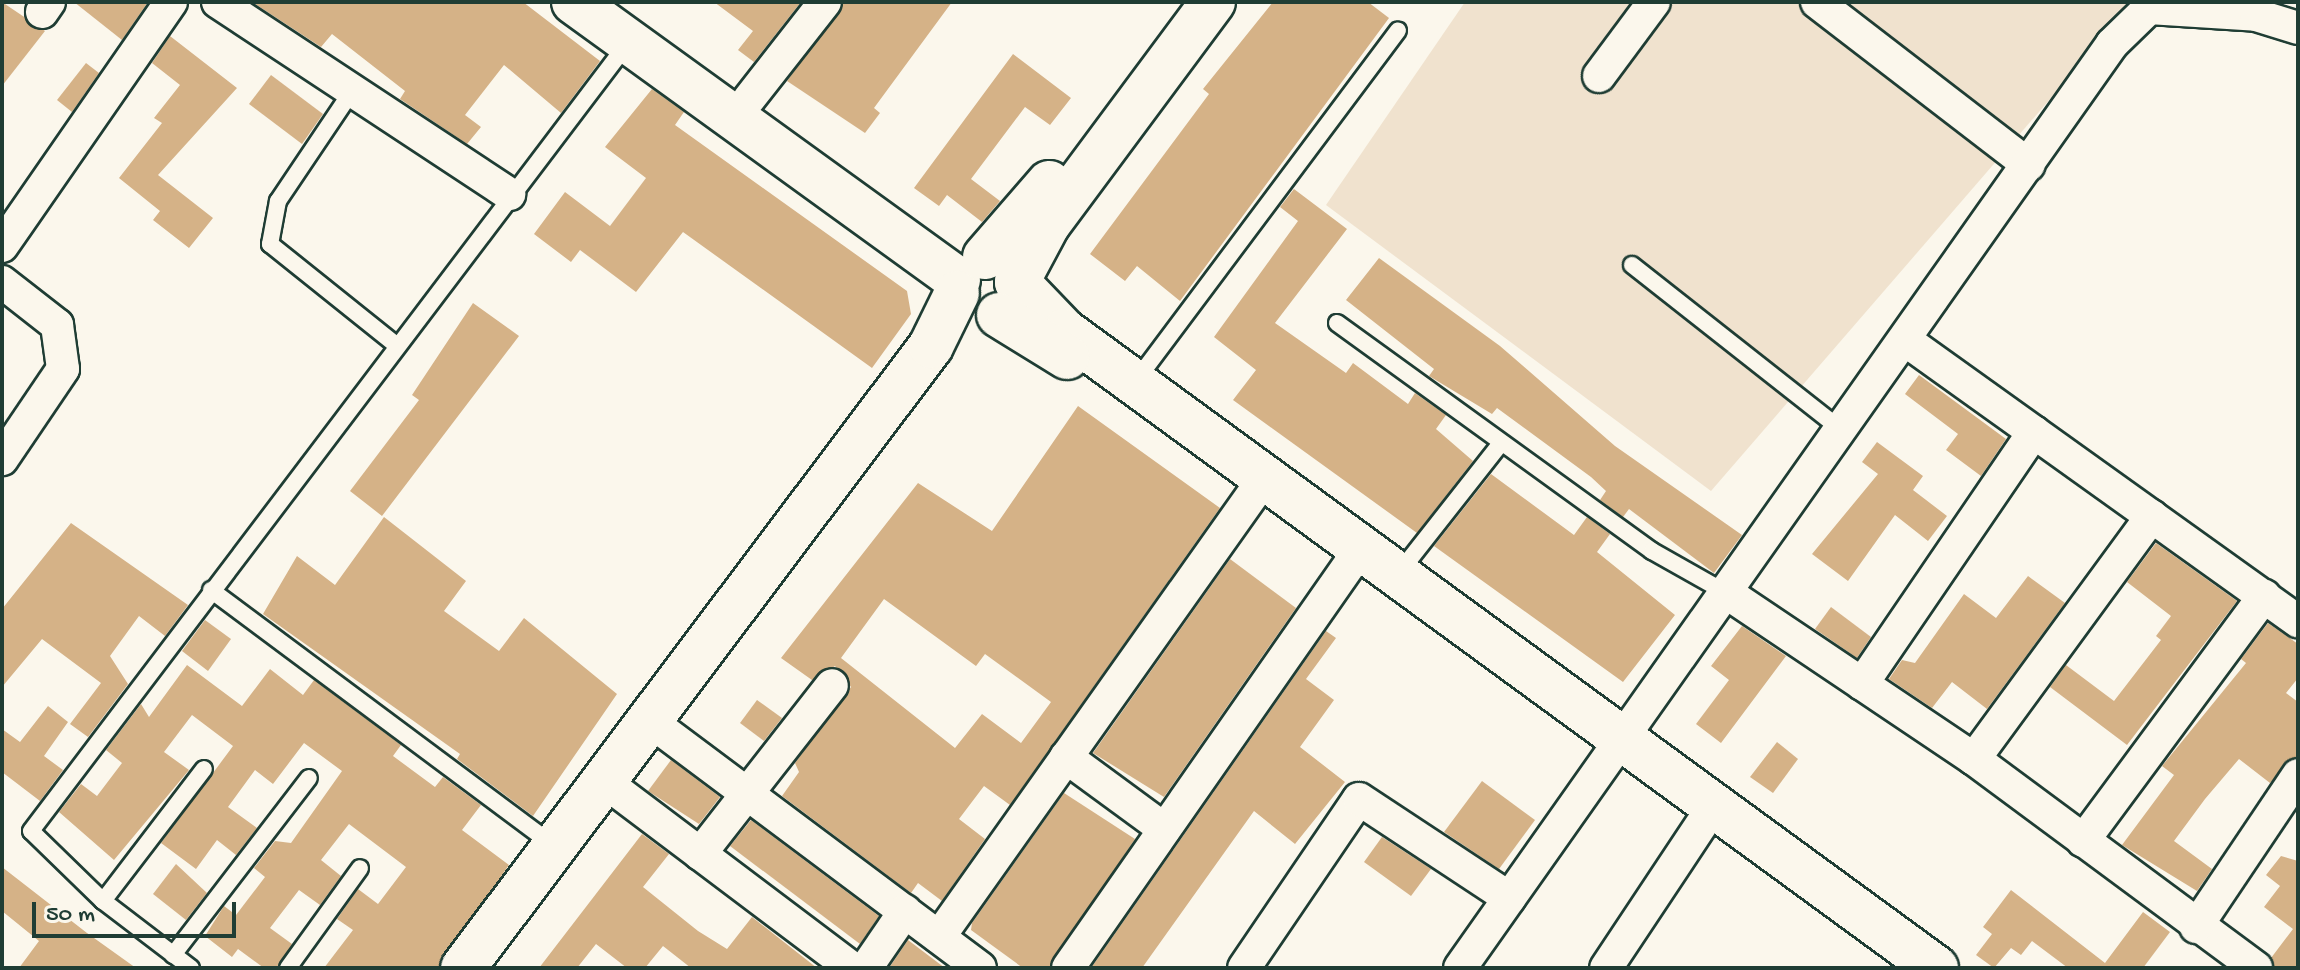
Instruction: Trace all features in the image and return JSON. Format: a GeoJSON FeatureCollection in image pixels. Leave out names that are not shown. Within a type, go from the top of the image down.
{"type":"FeatureCollection","features":[{"type":"Feature","properties":{"kind":"street"},"geometry":{"type":"LineString","coordinates":[[2,246],[171,2]]}},
{"type":"Feature","properties":{"kind":"street"},"geometry":{"type":"LineString","coordinates":[[218,2],[509,194]]}},
{"type":"Feature","properties":{"kind":"street"},"geometry":{"type":"LineString","coordinates":[[574,2],[628,43],[983,286],[1064,331],[1397,575],[1703,822],[1907,968]]}},
{"type":"Feature","properties":{"kind":"street"},"geometry":{"type":"LineString","coordinates":[[616,2],[749,99],[983,286],[1349,565],[1936,968]]}},
{"type":"Feature","properties":{"kind":"street"},"geometry":{"type":"LineString","coordinates":[[749,99],[825,2]]}},
{"type":"Feature","properties":{"kind":"street"},"geometry":{"type":"LineString","coordinates":[[492,968],[944,355],[983,286],[1183,2]]}},
{"type":"Feature","properties":{"kind":"street"},"geometry":{"type":"LineString","coordinates":[[463,968],[552,844],[931,346],[983,286],[1048,224],[1213,2]]}},
{"type":"Feature","properties":{"kind":"street"},"geometry":{"type":"LineString","coordinates":[[1599,76],[1654,2]]}},
{"type":"Feature","properties":{"kind":"street"},"geometry":{"type":"LineString","coordinates":[[1817,2],[2029,165]]}},
{"type":"Feature","properties":{"kind":"street"},"geometry":{"type":"LineString","coordinates":[[1460,968],[1615,749],[1730,595],[2112,44],[2149,8],[2202,5],[2260,8],[2298,28]]}},
{"type":"Feature","properties":{"kind":"street"},"geometry":{"type":"LineString","coordinates":[[2260,8],[2298,41]]}},
{"type":"Feature","properties":{"kind":"street"},"geometry":{"type":"LineString","coordinates":[[2,282],[57,325],[63,369],[2,459]]}},
{"type":"Feature","properties":{"kind":"street"},"geometry":{"type":"LineString","coordinates":[[1908,342],[2298,621]]}},
{"type":"Feature","properties":{"kind":"street"},"geometry":{"type":"LineString","coordinates":[[1862,684],[2034,432]]}},
{"type":"Feature","properties":{"kind":"street"},"geometry":{"type":"LineString","coordinates":[[939,937],[1253,494]]}},
{"type":"Feature","properties":{"kind":"street"},"geometry":{"type":"LineString","coordinates":[[1974,759],[2152,516]]}},
{"type":"Feature","properties":{"kind":"street"},"geometry":{"type":"LineString","coordinates":[[1068,968],[1349,565]]}},
{"type":"Feature","properties":{"kind":"street"},"geometry":{"type":"LineString","coordinates":[[1730,595],[1974,759],[2196,927],[2256,968]]}},
{"type":"Feature","properties":{"kind":"street"},"geometry":{"type":"LineString","coordinates":[[2083,841],[2264,596]]}},
{"type":"Feature","properties":{"kind":"street"},"geometry":{"type":"LineString","coordinates":[[700,854],[832,685]]}},
{"type":"Feature","properties":{"kind":"street"},"geometry":{"type":"LineString","coordinates":[[666,733],[980,968]]}},
{"type":"Feature","properties":{"kind":"street"},"geometry":{"type":"LineString","coordinates":[[1066,757],[1164,829]]}},
{"type":"Feature","properties":{"kind":"street"},"geometry":{"type":"LineString","coordinates":[[2196,927],[2298,775]]}},
{"type":"Feature","properties":{"kind":"street"},"geometry":{"type":"LineString","coordinates":[[621,794],[852,968]]}},
{"type":"Feature","properties":{"kind":"street"},"geometry":{"type":"LineString","coordinates":[[1244,968],[1359,799],[1509,898]]}},
{"type":"Feature","properties":{"kind":"street"},"geometry":{"type":"LineString","coordinates":[[1612,966],[1703,822]]}},
{"type":"Feature","properties":{"kind":"street"},"geometry":{"type":"LineString","coordinates":[[866,968],[905,911]]}},
{"type":"Feature","properties":{"kind":"lane"},"geometry":{"type":"LineString","coordinates":[[1134,383],[1398,31]]}},
{"type":"Feature","properties":{"kind":"lane"},"geometry":{"type":"LineString","coordinates":[[191,968],[103,901],[31,831],[395,344],[628,43]]}},
{"type":"Feature","properties":{"kind":"lane"},"geometry":{"type":"LineString","coordinates":[[352,91],[278,201],[270,244],[395,344]]}},
{"type":"Feature","properties":{"kind":"lane"},"geometry":{"type":"LineString","coordinates":[[1632,265],[1845,432]]}},
{"type":"Feature","properties":{"kind":"lane"},"geometry":{"type":"LineString","coordinates":[[1337,323],[1652,551],[1730,595]]}},
{"type":"Feature","properties":{"kind":"lane"},"geometry":{"type":"LineString","coordinates":[[1397,575],[1501,443]]}},
{"type":"Feature","properties":{"kind":"lane"},"geometry":{"type":"LineString","coordinates":[[211,590],[552,844]]}},
{"type":"Feature","properties":{"kind":"lane"},"geometry":{"type":"LineString","coordinates":[[103,901],[204,769]]}},
{"type":"Feature","properties":{"kind":"lane"},"geometry":{"type":"LineString","coordinates":[[173,955],[309,778]]}},
{"type":"Feature","properties":{"kind":"lane"},"geometry":{"type":"LineString","coordinates":[[288,968],[360,868]]}},
{"type":"Feature","properties":{"kind":"shaded area"},"geometry":{"type":"Polygon","coordinates":[[[1465,2],[2134,2],[1711,491],[1326,205],[1465,2]]]}},
{"type":"Feature","properties":{"kind":"building"},"geometry":{"type":"Polygon","coordinates":[[[2,2],[45,31],[2,86],[2,2]]]}},
{"type":"Feature","properties":{"kind":"building"},"geometry":{"type":"Polygon","coordinates":[[[74,2],[148,2],[122,40],[74,2]]]}},
{"type":"Feature","properties":{"kind":"building"},"geometry":{"type":"Polygon","coordinates":[[[252,2],[523,2],[600,61],[561,113],[504,65],[465,115],[481,127],[467,144],[400,99],[405,91],[332,34],[321,47],[252,2]]]}},
{"type":"Feature","properties":{"kind":"building"},"geometry":{"type":"Polygon","coordinates":[[[714,2],[801,2],[754,62],[738,50],[753,31],[714,2]]]}},
{"type":"Feature","properties":{"kind":"building"},"geometry":{"type":"Polygon","coordinates":[[[844,2],[952,2],[874,108],[880,113],[865,133],[787,81],[844,2]]]}},
{"type":"Feature","properties":{"kind":"building"},"geometry":{"type":"Polygon","coordinates":[[[1273,2],[1368,2],[1389,18],[1180,301],[1137,266],[1125,281],[1090,254],[1209,94],[1203,89],[1273,2]]]}},
{"type":"Feature","properties":{"kind":"building"},"geometry":{"type":"Polygon","coordinates":[[[170,36],[237,88],[158,175],[213,218],[189,248],[153,220],[160,211],[119,178],[162,123],[154,118],[180,85],[152,63],[170,36]]]}},
{"type":"Feature","properties":{"kind":"building"},"geometry":{"type":"Polygon","coordinates":[[[1013,54],[1071,98],[1050,125],[1025,107],[971,179],[1000,201],[982,222],[947,195],[939,206],[914,188],[1013,54]]]}},
{"type":"Feature","properties":{"kind":"building"},"geometry":{"type":"Polygon","coordinates":[[[86,63],[99,73],[72,112],[57,100],[86,63]]]}},
{"type":"Feature","properties":{"kind":"building"},"geometry":{"type":"Polygon","coordinates":[[[271,75],[323,114],[302,144],[249,104],[271,75]]]}},
{"type":"Feature","properties":{"kind":"building"},"geometry":{"type":"Polygon","coordinates":[[[652,89],[684,112],[675,125],[907,291],[911,314],[872,368],[683,232],[636,292],[580,250],[571,262],[534,234],[565,192],[610,226],[646,178],[605,147],[652,89]]]}},
{"type":"Feature","properties":{"kind":"building"},"geometry":{"type":"Polygon","coordinates":[[[1294,189],[1347,229],[1275,323],[1346,373],[1353,363],[1408,404],[1415,393],[1446,415],[1436,429],[1473,461],[1417,533],[1233,400],[1256,370],[1214,337],[1298,221],[1280,207],[1294,189]]]}},
{"type":"Feature","properties":{"kind":"building"},"geometry":{"type":"Polygon","coordinates":[[[1379,258],[1500,346],[1615,446],[1742,535],[1714,573],[1629,509],[1623,517],[1600,500],[1606,491],[1591,477],[1497,408],[1492,414],[1429,376],[1434,369],[1346,300],[1379,258]]]}},
{"type":"Feature","properties":{"kind":"building"},"geometry":{"type":"Polygon","coordinates":[[[473,303],[519,336],[382,516],[350,491],[419,400],[412,395],[473,303]]]}},
{"type":"Feature","properties":{"kind":"building"},"geometry":{"type":"Polygon","coordinates":[[[1919,375],[2006,439],[1981,476],[1946,450],[1958,434],[1905,394],[1919,375]]]}},
{"type":"Feature","properties":{"kind":"building"},"geometry":{"type":"Polygon","coordinates":[[[1078,406],[1220,508],[1010,805],[984,786],[959,819],[985,839],[942,901],[918,883],[911,893],[782,796],[799,772],[795,763],[851,687],[835,666],[812,680],[781,658],[918,483],[992,531],[1078,406]],[[884,599],[841,658],[955,748],[982,714],[1021,743],[1051,702],[985,654],[976,666],[884,599]]]}},
{"type":"Feature","properties":{"kind":"building"},"geometry":{"type":"Polygon","coordinates":[[[1877,442],[1923,476],[1913,490],[1947,516],[1928,541],[1895,515],[1848,581],[1812,554],[1878,474],[1862,462],[1877,442]]]}},
{"type":"Feature","properties":{"kind":"building"},"geometry":{"type":"Polygon","coordinates":[[[1491,474],[1574,535],[1587,517],[1610,534],[1597,552],[1675,615],[1623,682],[1434,546],[1491,474]]]}},
{"type":"Feature","properties":{"kind":"building"},"geometry":{"type":"Polygon","coordinates":[[[384,517],[466,581],[444,611],[499,651],[524,618],[617,694],[533,816],[457,759],[460,754],[263,614],[297,556],[335,585],[384,517]]]}},
{"type":"Feature","properties":{"kind":"building"},"geometry":{"type":"Polygon","coordinates":[[[71,523],[188,605],[165,636],[139,616],[110,656],[128,684],[88,737],[70,724],[101,683],[42,639],[2,687],[2,609],[71,523]]]}},
{"type":"Feature","properties":{"kind":"building"},"geometry":{"type":"Polygon","coordinates":[[[2156,543],[2237,601],[2127,745],[2050,687],[2066,665],[2114,701],[2161,640],[2156,636],[2171,616],[2127,582],[2156,543]]]}},
{"type":"Feature","properties":{"kind":"building"},"geometry":{"type":"Polygon","coordinates":[[[1230,559],[1296,608],[1164,797],[1093,753],[1230,559]]]}},
{"type":"Feature","properties":{"kind":"building"},"geometry":{"type":"Polygon","coordinates":[[[2028,576],[2065,603],[1987,709],[1952,682],[1932,708],[1889,679],[1902,660],[1915,663],[1964,594],[1996,618],[2028,576]]]}},
{"type":"Feature","properties":{"kind":"building"},"geometry":{"type":"Polygon","coordinates":[[[1831,607],[1871,637],[1857,658],[1815,629],[1831,607]]]}},
{"type":"Feature","properties":{"kind":"building"},"geometry":{"type":"Polygon","coordinates":[[[205,620],[231,639],[208,671],[182,651],[205,620]]]}},
{"type":"Feature","properties":{"kind":"building"},"geometry":{"type":"Polygon","coordinates":[[[2268,623],[2298,644],[2298,678],[2286,693],[2298,702],[2298,755],[2270,783],[2239,759],[2205,799],[2174,841],[2212,869],[2197,891],[2122,845],[2174,775],[2162,766],[2246,663],[2241,659],[2268,623]]]}},
{"type":"Feature","properties":{"kind":"building"},"geometry":{"type":"Polygon","coordinates":[[[1742,626],[1786,656],[1721,743],[1696,724],[1729,680],[1711,666],[1742,626]]]}},
{"type":"Feature","properties":{"kind":"building"},"geometry":{"type":"Polygon","coordinates":[[[1326,631],[1336,638],[1306,679],[1334,700],[1300,747],[1345,782],[1295,844],[1254,811],[1142,968],[1091,968],[1326,631]]]}},
{"type":"Feature","properties":{"kind":"building"},"geometry":{"type":"Polygon","coordinates":[[[187,665],[242,706],[270,669],[303,695],[314,680],[401,745],[393,756],[435,787],[443,777],[481,805],[462,830],[509,865],[438,968],[324,968],[353,930],[337,919],[358,889],[378,904],[406,867],[349,824],[321,860],[341,876],[320,905],[299,890],[270,928],[292,944],[277,968],[264,968],[238,949],[232,957],[205,936],[224,906],[236,915],[265,877],[254,868],[275,841],[291,843],[342,771],[304,743],[273,784],[255,770],[228,807],[257,828],[236,855],[217,840],[196,869],[161,843],[233,746],[192,715],[164,752],[189,770],[114,860],[59,812],[81,784],[97,796],[122,763],[106,750],[141,704],[149,717],[187,665]]]}},
{"type":"Feature","properties":{"kind":"building"},"geometry":{"type":"Polygon","coordinates":[[[757,700],[782,718],[764,741],[740,723],[757,700]]]}},
{"type":"Feature","properties":{"kind":"building"},"geometry":{"type":"Polygon","coordinates":[[[48,706],[68,722],[44,756],[63,770],[40,801],[2,772],[2,729],[20,742],[48,706]]]}},
{"type":"Feature","properties":{"kind":"building"},"geometry":{"type":"Polygon","coordinates":[[[1777,742],[1798,759],[1773,793],[1750,777],[1777,742]]]}},
{"type":"Feature","properties":{"kind":"building"},"geometry":{"type":"Polygon","coordinates":[[[671,760],[720,797],[699,824],[648,791],[671,760]]]}},
{"type":"Feature","properties":{"kind":"building"},"geometry":{"type":"Polygon","coordinates":[[[1482,781],[1535,820],[1499,869],[1444,832],[1482,781]]]}},
{"type":"Feature","properties":{"kind":"building"},"geometry":{"type":"Polygon","coordinates":[[[1064,793],[1135,839],[1049,968],[1023,968],[971,930],[972,923],[1064,793]]]}},
{"type":"Feature","properties":{"kind":"building"},"geometry":{"type":"Polygon","coordinates":[[[751,820],[879,916],[860,944],[730,846],[751,820]]]}},
{"type":"Feature","properties":{"kind":"building"},"geometry":{"type":"Polygon","coordinates":[[[642,834],[669,854],[643,887],[698,931],[727,949],[752,917],[817,968],[691,968],[663,946],[645,968],[627,968],[596,944],[577,968],[539,968],[642,834]]]}},
{"type":"Feature","properties":{"kind":"building"},"geometry":{"type":"Polygon","coordinates":[[[1382,837],[1431,869],[1411,896],[1364,862],[1382,837]]]}},
{"type":"Feature","properties":{"kind":"building"},"geometry":{"type":"Polygon","coordinates":[[[2281,856],[2298,861],[2298,968],[2275,968],[2271,958],[2293,929],[2264,907],[2280,886],[2266,875],[2281,856]]]}},
{"type":"Feature","properties":{"kind":"building"},"geometry":{"type":"Polygon","coordinates":[[[176,864],[207,893],[186,920],[153,894],[176,864]]]}},
{"type":"Feature","properties":{"kind":"building"},"geometry":{"type":"Polygon","coordinates":[[[2,867],[136,968],[19,968],[39,941],[2,911],[2,867]]]}},
{"type":"Feature","properties":{"kind":"building"},"geometry":{"type":"Polygon","coordinates":[[[2011,890],[2105,963],[2143,912],[2170,932],[2143,968],[2068,968],[2032,941],[2021,955],[2011,948],[1994,968],[1976,955],[1992,934],[1983,927],[2011,890]]]}},
{"type":"Feature","properties":{"kind":"building"},"geometry":{"type":"Polygon","coordinates":[[[908,940],[945,968],[889,968],[908,940]]]}}]}
